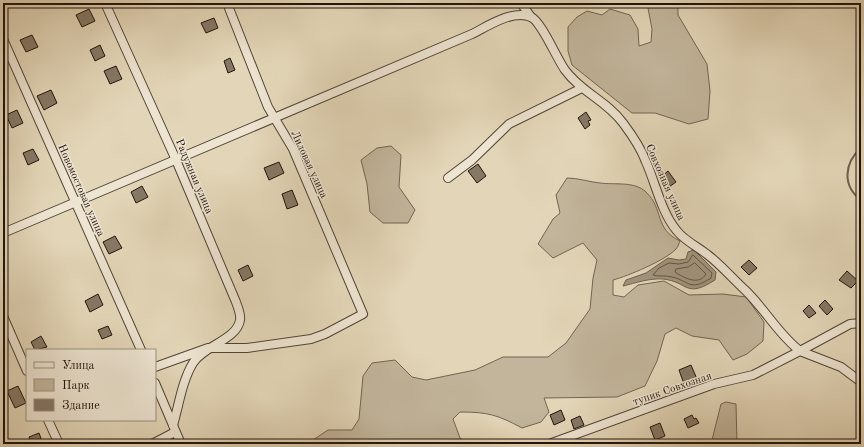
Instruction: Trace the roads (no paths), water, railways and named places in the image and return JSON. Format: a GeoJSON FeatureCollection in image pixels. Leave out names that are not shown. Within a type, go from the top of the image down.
{"type":"FeatureCollection","features":[{"type":"Feature","properties":{"kind":"street","name":"Радужная улица"},"geometry":{"type":"LineString","coordinates":[[105,3],[176,160],[236,302],[240,316],[237,328],[228,337],[208,348]]}},
{"type":"Feature","properties":{"kind":"street","name":"Лиловая улица"},"geometry":{"type":"LineString","coordinates":[[208,348],[247,348],[311,339],[325,334],[363,314],[292,149],[268,107],[227,3]]}},
{"type":"Feature","properties":{"kind":"street","name":"Совхозная улица"},"geometry":{"type":"LineString","coordinates":[[521,3],[531,17],[541,26],[552,51],[566,71],[582,88],[612,110],[622,122],[646,160],[669,219],[677,232],[709,256],[747,292],[789,343],[800,351],[841,367],[861,382]]}},
{"type":"Feature","properties":{"kind":"street"},"geometry":{"type":"LineString","coordinates":[[3,233],[176,160],[273,117],[472,34],[504,18],[517,15],[531,17]]}},
{"type":"Feature","properties":{"kind":"street","name":"Новомостовая улица"},"geometry":{"type":"LineString","coordinates":[[3,39],[141,349]]}},
{"type":"Feature","properties":{"kind":"street"},"geometry":{"type":"LineString","coordinates":[[448,178],[472,160],[509,124],[582,88]]}},
{"type":"Feature","properties":{"kind":"street"},"geometry":{"type":"LineString","coordinates":[[3,316],[26,369]]}},
{"type":"Feature","properties":{"kind":"street"},"geometry":{"type":"LineString","coordinates":[[800,351],[850,324],[861,323]]}},
{"type":"Feature","properties":{"kind":"street"},"geometry":{"type":"LineString","coordinates":[[156,367],[208,348]]}},
{"type":"Feature","properties":{"kind":"street"},"geometry":{"type":"LineString","coordinates":[[152,444],[174,428],[188,373],[193,362],[208,348]]}},
{"type":"Feature","properties":{"kind":"street","name":"тупик Совхозная"},"geometry":{"type":"LineString","coordinates":[[549,444],[714,384],[752,375],[800,351]]}},
{"type":"Feature","properties":{"kind":"street"},"geometry":{"type":"LineString","coordinates":[[156,385],[181,444]]}},
{"type":"Feature","properties":{"kind":"street"},"geometry":{"type":"LineString","coordinates":[[48,421],[59,444]]}},
{"type":"Feature","properties":{"kind":"water"},"geometry":{"type":"Polygon","coordinates":[[[694,250],[716,272],[715,280],[705,286],[692,289],[671,281],[653,279],[623,286],[626,280],[646,273],[668,258],[679,260],[686,259],[688,252],[694,250]]]}},
{"type":"Feature","properties":{"kind":"waterway"},"geometry":{"type":"LineString","coordinates":[[861,148],[851,160],[848,174],[848,181],[851,188],[861,200]]}}]}
